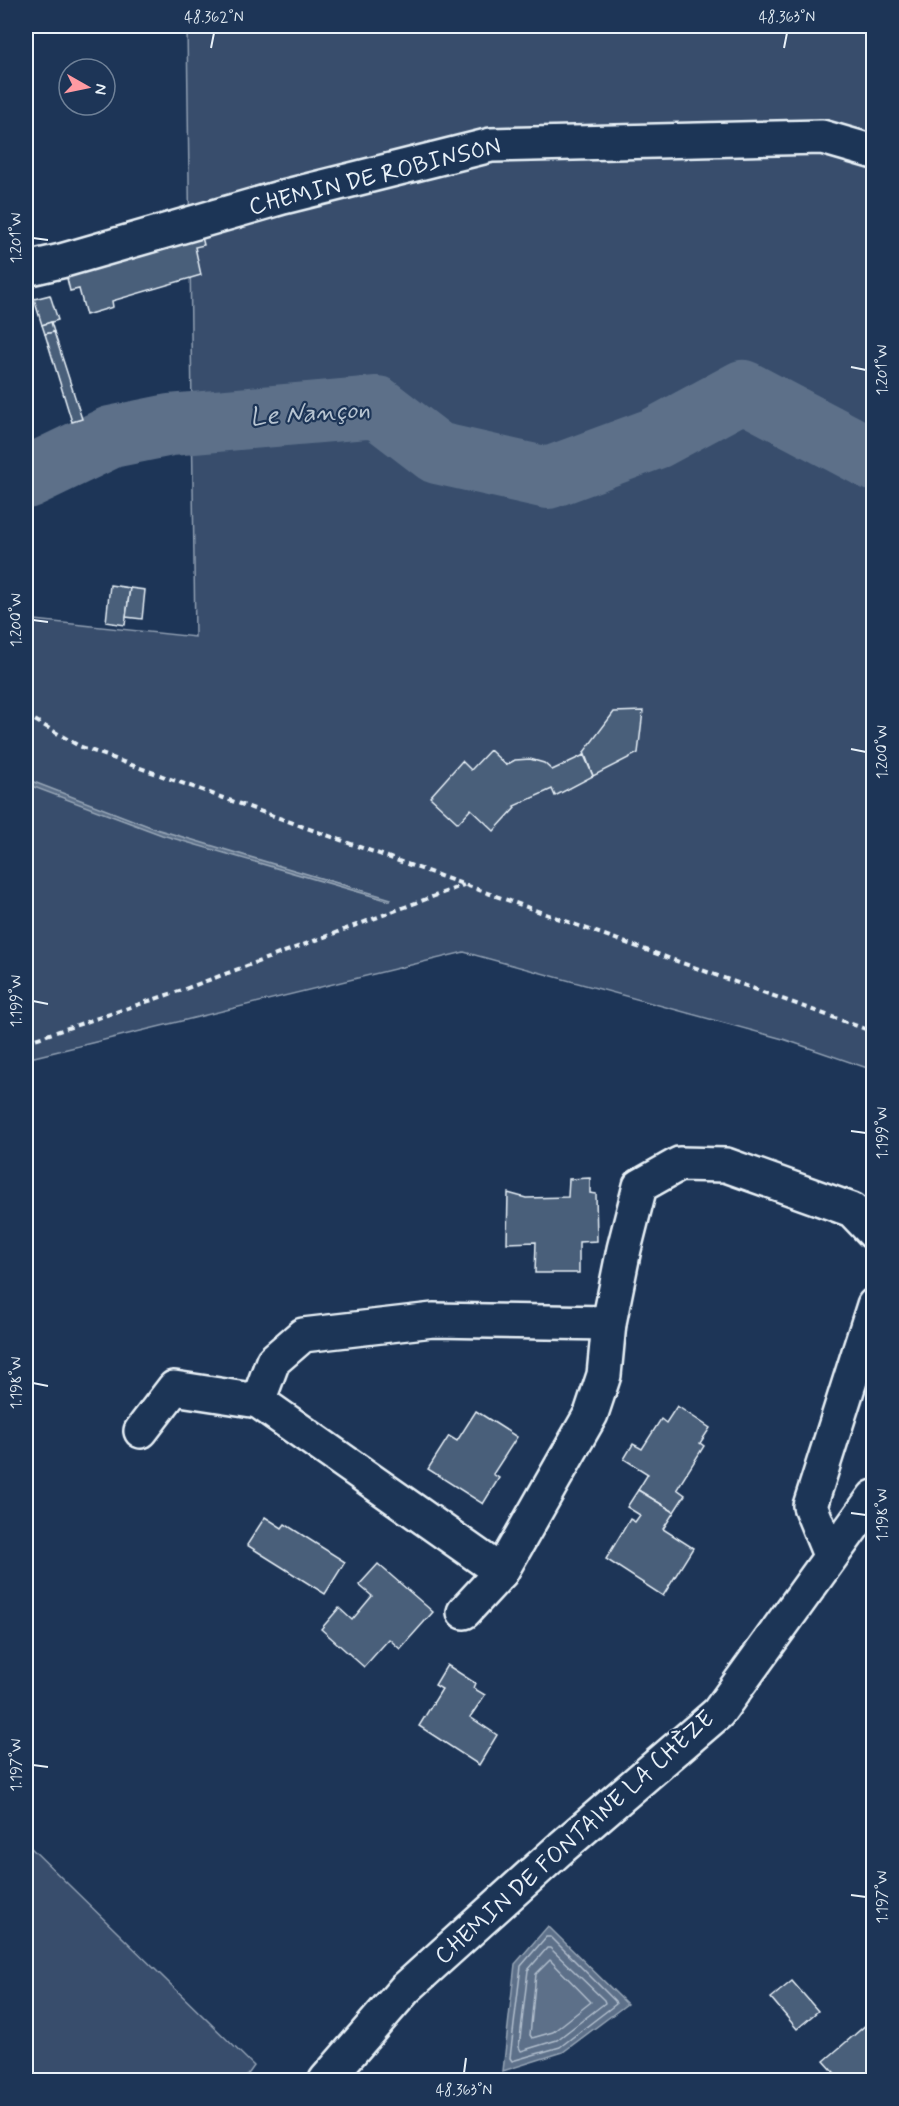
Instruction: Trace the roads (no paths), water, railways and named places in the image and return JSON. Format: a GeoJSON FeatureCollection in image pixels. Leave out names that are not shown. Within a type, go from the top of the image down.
{"type":"FeatureCollection","features":[{"type":"Feature","properties":{"kind":"street","name":"CHEMIN DE ROBINSON"},"geometry":{"type":"LineString","coordinates":[[26,269],[283,197],[491,145],[822,137],[873,152]]}},
{"type":"Feature","properties":{"kind":"street"},"geometry":{"type":"LineString","coordinates":[[464,1612],[501,1572],[591,1414],[604,1375],[609,1323],[640,1186],[679,1164],[726,1165],[852,1209],[873,1233]]}},
{"type":"Feature","properties":{"kind":"street"},"geometry":{"type":"LineString","coordinates":[[830,1555],[810,1506],[873,1305]]}},
{"type":"Feature","properties":{"kind":"street"},"geometry":{"type":"LineString","coordinates":[[258,1401],[273,1361],[303,1335],[433,1320],[609,1323]]}},
{"type":"Feature","properties":{"kind":"street"},"geometry":{"type":"LineString","coordinates":[[141,1431],[174,1388],[258,1401],[501,1572]]}},
{"type":"Feature","properties":{"kind":"street","name":"CHEMIN DE FONTAINE LA CHÈZE"},"geometry":{"type":"LineString","coordinates":[[326,2080],[405,1989],[562,1847],[718,1713],[873,1497]]}},
{"type":"Feature","properties":{"kind":"water"},"geometry":{"type":"Polygon","coordinates":[[[26,779],[156,829],[391,899],[390,901],[162,835],[26,784],[26,779]]]}},
{"type":"Feature","properties":{"kind":"water"},"geometry":{"type":"Polygon","coordinates":[[[548,1926],[627,2004],[563,2052],[503,2071],[515,1964],[548,1926]]]}},
{"type":"Feature","properties":{"kind":"waterway","name":"Le Nançon"},"geometry":{"type":"LineString","coordinates":[[26,478],[111,437],[170,425],[377,407],[437,453],[548,478],[656,438],[743,391],[874,460]]}}]}
